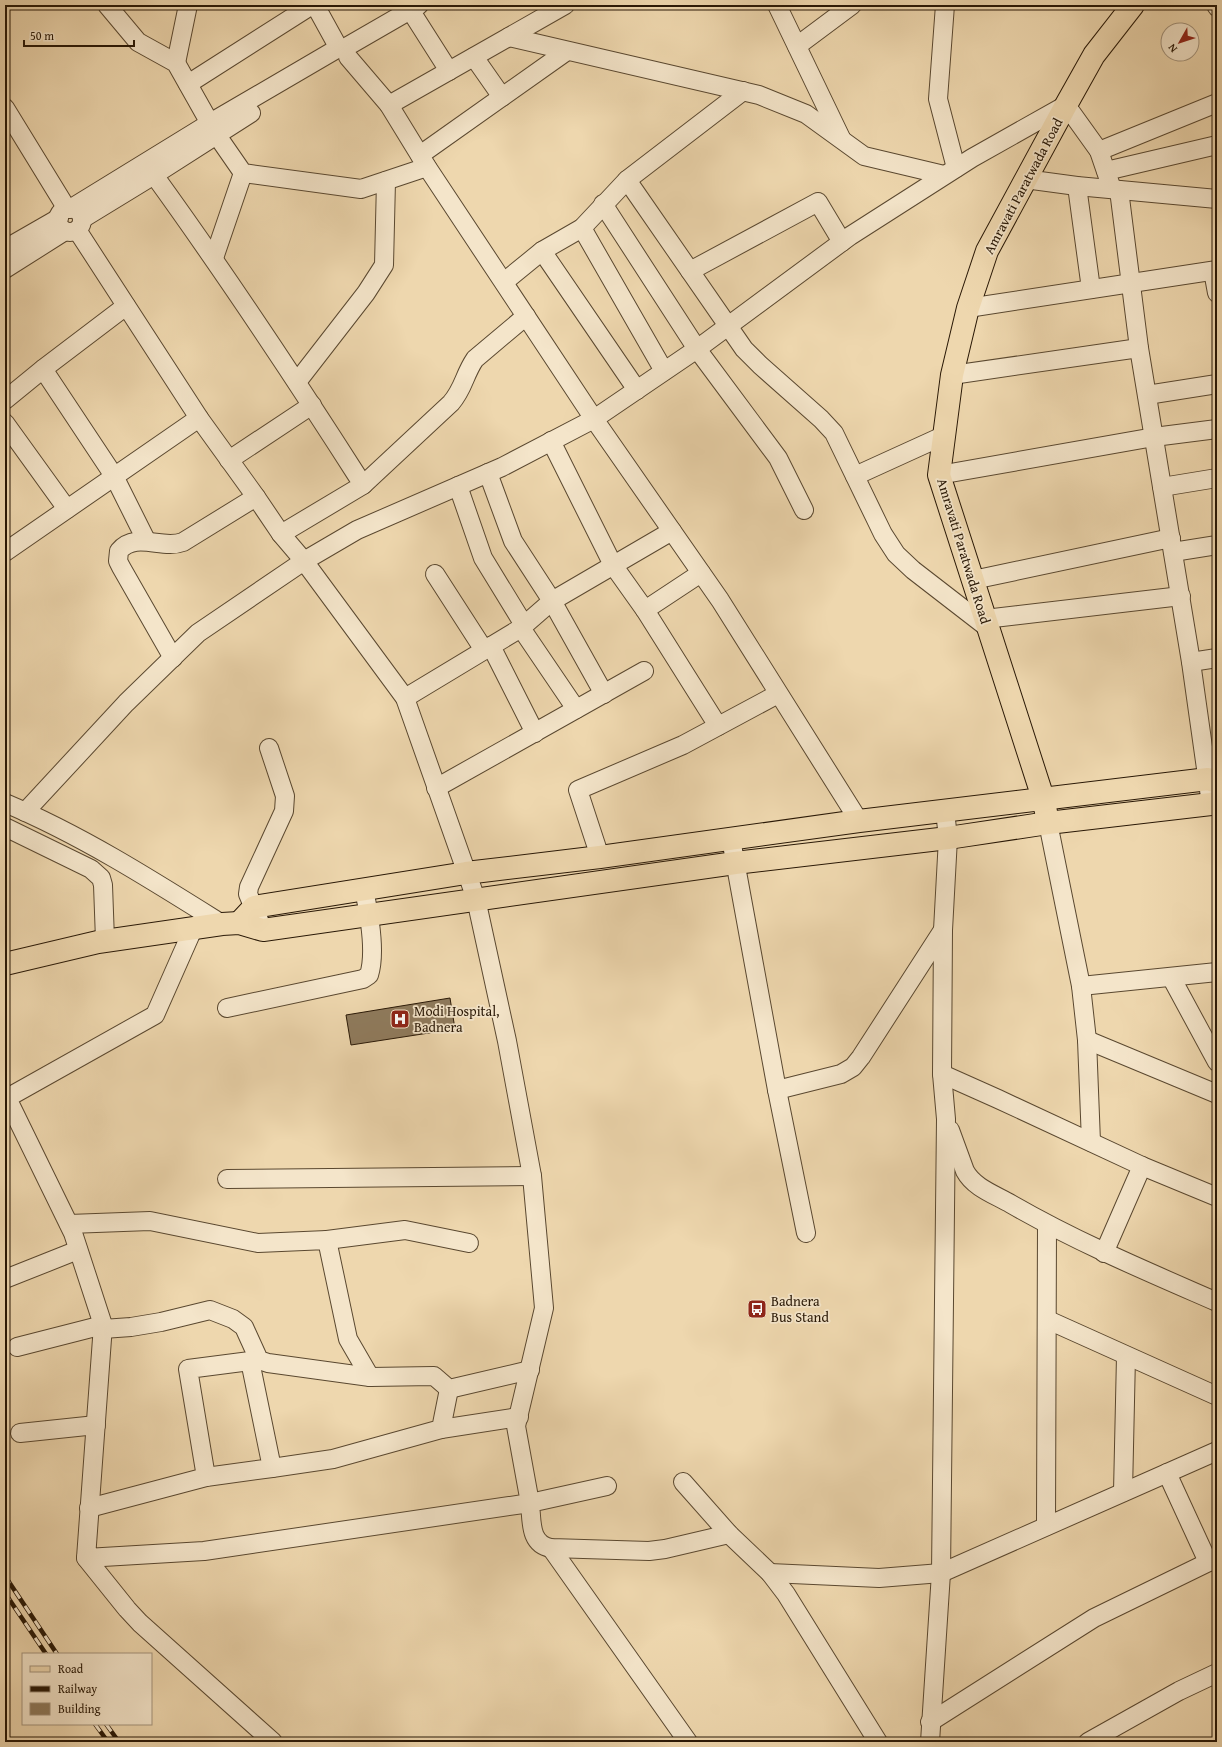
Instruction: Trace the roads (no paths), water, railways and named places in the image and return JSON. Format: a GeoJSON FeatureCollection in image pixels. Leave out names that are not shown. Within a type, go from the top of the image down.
{"type":"FeatureCollection","features":[{"type":"Feature","properties":{"kind":"main road","name":"Amravati Paratwada Road"},"geometry":{"type":"LineString","coordinates":[[1048,823],[1043,798],[939,475],[952,375],[968,308],[987,251],[1094,55],[1133,5]]}},
{"type":"Feature","properties":{"kind":"main road"},"geometry":{"type":"LineString","coordinates":[[231,924],[254,907],[466,873],[600,857],[731,838],[1043,798],[1212,780]]}},
{"type":"Feature","properties":{"kind":"main road"},"geometry":{"type":"LineString","coordinates":[[5,964],[105,940],[231,924],[263,930],[735,863],[948,838],[1048,823],[1214,803]]}},
{"type":"Feature","properties":{"kind":"street"},"geometry":{"type":"LineString","coordinates":[[107,5],[138,42],[176,63],[213,129],[243,173],[361,189],[386,181],[424,161],[502,97],[567,51]]}},
{"type":"Feature","properties":{"kind":"street"},"geometry":{"type":"LineString","coordinates":[[176,63],[188,5]]}},
{"type":"Feature","properties":{"kind":"street"},"geometry":{"type":"LineString","coordinates":[[188,84],[312,5]]}},
{"type":"Feature","properties":{"kind":"street"},"geometry":{"type":"LineString","coordinates":[[315,5],[341,51],[389,105],[424,161],[594,419],[720,600],[859,821]]}},
{"type":"Feature","properties":{"kind":"street"},"geometry":{"type":"LineString","coordinates":[[389,105],[565,5]]}},
{"type":"Feature","properties":{"kind":"street"},"geometry":{"type":"LineString","coordinates":[[777,5],[842,140]]}},
{"type":"Feature","properties":{"kind":"street"},"geometry":{"type":"LineString","coordinates":[[796,46],[852,5]]}},
{"type":"Feature","properties":{"kind":"street"},"geometry":{"type":"LineString","coordinates":[[945,5],[938,99],[950,172]]}},
{"type":"Feature","properties":{"kind":"street"},"geometry":{"type":"LineString","coordinates":[[5,269],[70,219],[412,7],[449,71]]}},
{"type":"Feature","properties":{"kind":"street"},"geometry":{"type":"LineString","coordinates":[[509,37],[759,95],[806,114],[864,156],[950,172]]}},
{"type":"Feature","properties":{"kind":"street"},"geometry":{"type":"LineString","coordinates":[[474,57],[502,97]]}},
{"type":"Feature","properties":{"kind":"street"},"geometry":{"type":"LineString","coordinates":[[504,282],[542,251],[582,228],[627,180],[743,91]]}},
{"type":"Feature","properties":{"kind":"street"},"geometry":{"type":"LineString","coordinates":[[1099,151],[1217,102]]}},
{"type":"Feature","properties":{"kind":"street"},"geometry":{"type":"LineString","coordinates":[[25,812],[126,703],[198,634],[304,561],[357,530],[488,472],[594,419],[664,371],[842,242],[950,172],[1066,104],[1099,151],[1106,171],[1116,190],[1131,283],[1139,348],[1212,780],[1214,803]]}},
{"type":"Feature","properties":{"kind":"street"},"geometry":{"type":"LineString","coordinates":[[6,111],[70,219],[199,418],[281,534],[304,561],[405,698],[476,899],[506,1041],[532,1176],[544,1308],[516,1426],[536,1539],[542,1545],[551,1548],[649,1550],[665,1549],[729,1534]]}},
{"type":"Feature","properties":{"kind":"street"},"geometry":{"type":"LineString","coordinates":[[5,249],[70,219],[154,175],[213,129]]}},
{"type":"Feature","properties":{"kind":"street"},"geometry":{"type":"LineString","coordinates":[[1106,171],[1217,145]]}},
{"type":"Feature","properties":{"kind":"street"},"geometry":{"type":"LineString","coordinates":[[214,258],[243,173]]}},
{"type":"Feature","properties":{"kind":"street"},"geometry":{"type":"LineString","coordinates":[[154,175],[214,258],[297,382],[363,485]]}},
{"type":"Feature","properties":{"kind":"street"},"geometry":{"type":"LineString","coordinates":[[1025,179],[1077,186],[1217,199]]}},
{"type":"Feature","properties":{"kind":"street"},"geometry":{"type":"LineString","coordinates":[[627,180],[752,358],[827,426],[838,439],[883,534],[896,554],[914,570],[986,623],[1181,596]]}},
{"type":"Feature","properties":{"kind":"street"},"geometry":{"type":"LineString","coordinates":[[297,382],[366,293],[384,265],[386,181]]}},
{"type":"Feature","properties":{"kind":"street"},"geometry":{"type":"LineString","coordinates":[[1077,186],[1091,289]]}},
{"type":"Feature","properties":{"kind":"street"},"geometry":{"type":"LineString","coordinates":[[690,271],[818,202],[842,242]]}},
{"type":"Feature","properties":{"kind":"street"},"geometry":{"type":"LineString","coordinates":[[603,204],[696,348],[778,458],[804,510]]}},
{"type":"Feature","properties":{"kind":"street"},"geometry":{"type":"LineString","coordinates":[[582,228],[664,371]]}},
{"type":"Feature","properties":{"kind":"street"},"geometry":{"type":"LineString","coordinates":[[542,251],[637,390]]}},
{"type":"Feature","properties":{"kind":"street"},"geometry":{"type":"LineString","coordinates":[[968,308],[1215,270],[1217,293]]}},
{"type":"Feature","properties":{"kind":"street"},"geometry":{"type":"LineString","coordinates":[[5,400],[126,306]]}},
{"type":"Feature","properties":{"kind":"street"},"geometry":{"type":"LineString","coordinates":[[281,534],[363,485],[454,399],[462,387],[469,367],[475,360],[526,316]]}},
{"type":"Feature","properties":{"kind":"street"},"geometry":{"type":"LineString","coordinates":[[952,375],[1139,348]]}},
{"type":"Feature","properties":{"kind":"street"},"geometry":{"type":"LineString","coordinates":[[43,369],[114,476],[146,540]]}},
{"type":"Feature","properties":{"kind":"street"},"geometry":{"type":"LineString","coordinates":[[1147,395],[1217,384]]}},
{"type":"Feature","properties":{"kind":"street"},"geometry":{"type":"LineString","coordinates":[[229,460],[312,405]]}},
{"type":"Feature","properties":{"kind":"street"},"geometry":{"type":"LineString","coordinates":[[5,552],[199,418]]}},
{"type":"Feature","properties":{"kind":"street"},"geometry":{"type":"LineString","coordinates":[[5,424],[67,508]]}},
{"type":"Feature","properties":{"kind":"street"},"geometry":{"type":"LineString","coordinates":[[939,475],[1154,438],[1217,429]]}},
{"type":"Feature","properties":{"kind":"street"},"geometry":{"type":"LineString","coordinates":[[855,476],[945,435]]}},
{"type":"Feature","properties":{"kind":"street"},"geometry":{"type":"LineString","coordinates":[[551,441],[613,565],[645,610],[718,726]]}},
{"type":"Feature","properties":{"kind":"street"},"geometry":{"type":"LineString","coordinates":[[488,472],[513,542],[552,601],[604,694]]}},
{"type":"Feature","properties":{"kind":"street"},"geometry":{"type":"LineString","coordinates":[[1162,487],[1217,478]]}},
{"type":"Feature","properties":{"kind":"street"},"geometry":{"type":"LineString","coordinates":[[458,486],[483,558],[522,627],[576,709]]}},
{"type":"Feature","properties":{"kind":"street"},"geometry":{"type":"LineString","coordinates":[[173,658],[118,561],[119,551],[122,547],[128,544],[146,540],[169,545],[177,545],[256,497]]}},
{"type":"Feature","properties":{"kind":"street"},"geometry":{"type":"LineString","coordinates":[[405,698],[522,627],[552,601],[672,531]]}},
{"type":"Feature","properties":{"kind":"street"},"geometry":{"type":"LineString","coordinates":[[973,580],[1172,545],[1217,545]]}},
{"type":"Feature","properties":{"kind":"street"},"geometry":{"type":"LineString","coordinates":[[645,610],[701,573]]}},
{"type":"Feature","properties":{"kind":"street"},"geometry":{"type":"LineString","coordinates":[[435,574],[488,648],[535,733]]}},
{"type":"Feature","properties":{"kind":"street"},"geometry":{"type":"LineString","coordinates":[[1191,662],[1217,658]]}},
{"type":"Feature","properties":{"kind":"street"},"geometry":{"type":"LineString","coordinates":[[436,788],[644,671]]}},
{"type":"Feature","properties":{"kind":"street"},"geometry":{"type":"LineString","coordinates":[[600,857],[578,790],[683,745],[778,694]]}},
{"type":"Feature","properties":{"kind":"street"},"geometry":{"type":"LineString","coordinates":[[263,930],[248,894],[249,887],[284,812],[285,796],[269,748]]}},
{"type":"Feature","properties":{"kind":"street"},"geometry":{"type":"LineString","coordinates":[[5,803],[122,862],[231,924]]}},
{"type":"Feature","properties":{"kind":"street"},"geometry":{"type":"LineString","coordinates":[[930,1742],[930,1722],[941,1573],[946,1119],[942,1074],[943,930],[948,838],[945,811]]}},
{"type":"Feature","properties":{"kind":"street"},"geometry":{"type":"LineString","coordinates":[[1048,823],[1081,986],[1087,1040],[1091,1142]]}},
{"type":"Feature","properties":{"kind":"street"},"geometry":{"type":"LineString","coordinates":[[5,827],[79,863],[101,878],[103,885],[105,940]]}},
{"type":"Feature","properties":{"kind":"street"},"geometry":{"type":"LineString","coordinates":[[731,838],[777,1090],[806,1233]]}},
{"type":"Feature","properties":{"kind":"street"},"geometry":{"type":"LineString","coordinates":[[101,878],[122,862]]}},
{"type":"Feature","properties":{"kind":"street"},"geometry":{"type":"LineString","coordinates":[[227,1008],[363,979],[369,976],[372,967],[370,915],[364,890]]}},
{"type":"Feature","properties":{"kind":"street"},"geometry":{"type":"LineString","coordinates":[[193,929],[155,1015],[7,1098],[69,1224],[103,1327],[86,1558],[140,1623],[273,1742]]}},
{"type":"Feature","properties":{"kind":"street"},"geometry":{"type":"LineString","coordinates":[[777,1090],[841,1074],[853,1066],[861,1057],[943,930]]}},
{"type":"Feature","properties":{"kind":"street"},"geometry":{"type":"LineString","coordinates":[[1081,986],[1217,972]]}},
{"type":"Feature","properties":{"kind":"street"},"geometry":{"type":"LineString","coordinates":[[1171,977],[1217,1062]]}},
{"type":"Feature","properties":{"kind":"street"},"geometry":{"type":"LineString","coordinates":[[1087,1040],[1217,1094]]}},
{"type":"Feature","properties":{"kind":"street"},"geometry":{"type":"LineString","coordinates":[[942,1074],[1142,1166],[1217,1196]]}},
{"type":"Feature","properties":{"kind":"street"},"geometry":{"type":"LineString","coordinates":[[946,1119],[968,1177],[980,1186],[1047,1225],[1104,1253],[1217,1302]]}},
{"type":"Feature","properties":{"kind":"street"},"geometry":{"type":"LineString","coordinates":[[1104,1253],[1142,1166]]}},
{"type":"Feature","properties":{"kind":"street"},"geometry":{"type":"LineString","coordinates":[[228,1179],[532,1176]]}},
{"type":"Feature","properties":{"kind":"street"},"geometry":{"type":"LineString","coordinates":[[69,1224],[150,1221],[258,1243],[327,1240],[405,1230],[469,1243]]}},
{"type":"Feature","properties":{"kind":"street"},"geometry":{"type":"LineString","coordinates":[[1046,1526],[1048,1320],[1047,1225]]}},
{"type":"Feature","properties":{"kind":"street"},"geometry":{"type":"LineString","coordinates":[[327,1240],[348,1339],[370,1377]]}},
{"type":"Feature","properties":{"kind":"street"},"geometry":{"type":"LineString","coordinates":[[5,1279],[78,1250]]}},
{"type":"Feature","properties":{"kind":"street"},"geometry":{"type":"LineString","coordinates":[[16,1347],[103,1327],[130,1327],[161,1322],[210,1310],[233,1319],[244,1327],[255,1360],[272,1468]]}},
{"type":"Feature","properties":{"kind":"street"},"geometry":{"type":"LineString","coordinates":[[1048,1320],[1217,1396]]}},
{"type":"Feature","properties":{"kind":"street"},"geometry":{"type":"LineString","coordinates":[[1123,1492],[1126,1356]]}},
{"type":"Feature","properties":{"kind":"street"},"geometry":{"type":"LineString","coordinates":[[206,1477],[188,1369],[255,1360],[370,1377],[434,1376],[449,1389]]}},
{"type":"Feature","properties":{"kind":"street"},"geometry":{"type":"LineString","coordinates":[[449,1389],[530,1370]]}},
{"type":"Feature","properties":{"kind":"street"},"geometry":{"type":"LineString","coordinates":[[441,1429],[449,1389]]}},
{"type":"Feature","properties":{"kind":"street"},"geometry":{"type":"LineString","coordinates":[[89,1508],[206,1477],[333,1459],[441,1429],[519,1417]]}},
{"type":"Feature","properties":{"kind":"street"},"geometry":{"type":"LineString","coordinates":[[20,1433],[96,1425]]}},
{"type":"Feature","properties":{"kind":"street"},"geometry":{"type":"LineString","coordinates":[[770,1573],[883,1578],[941,1573],[1217,1451]]}},
{"type":"Feature","properties":{"kind":"street"},"geometry":{"type":"LineString","coordinates":[[930,1722],[1094,1618],[1212,1560],[1167,1473]]}},
{"type":"Feature","properties":{"kind":"street"},"geometry":{"type":"LineString","coordinates":[[683,1482],[729,1534],[770,1573],[786,1594],[878,1742]]}},
{"type":"Feature","properties":{"kind":"street"},"geometry":{"type":"LineString","coordinates":[[86,1558],[204,1552],[530,1503],[607,1486]]}},
{"type":"Feature","properties":{"kind":"street"},"geometry":{"type":"LineString","coordinates":[[551,1548],[688,1742]]}},
{"type":"Feature","properties":{"kind":"street"},"geometry":{"type":"LineString","coordinates":[[1094,1741],[1179,1691],[1217,1673]]}},
{"type":"Feature","properties":{"kind":"railway"},"geometry":{"type":"LineString","coordinates":[[5,1576],[56,1653]]}},
{"type":"Feature","properties":{"kind":"railway"},"geometry":{"type":"LineString","coordinates":[[5,1593],[45,1653]]}},
{"type":"Feature","properties":{"kind":"railway"},"geometry":{"type":"LineString","coordinates":[[96,1725],[108,1742]]}},
{"type":"Feature","properties":{"kind":"railway"},"geometry":{"type":"LineString","coordinates":[[107,1725],[119,1742]]}},
{"type":"Feature","properties":{"kind":"place","name":"Modi Hospital, Badnera"},"geometry":{"type":"Point","coordinates":[400,1019]}},
{"type":"Feature","properties":{"kind":"place","name":"Badnera Bus Stand"},"geometry":{"type":"Point","coordinates":[757,1309]}}]}
